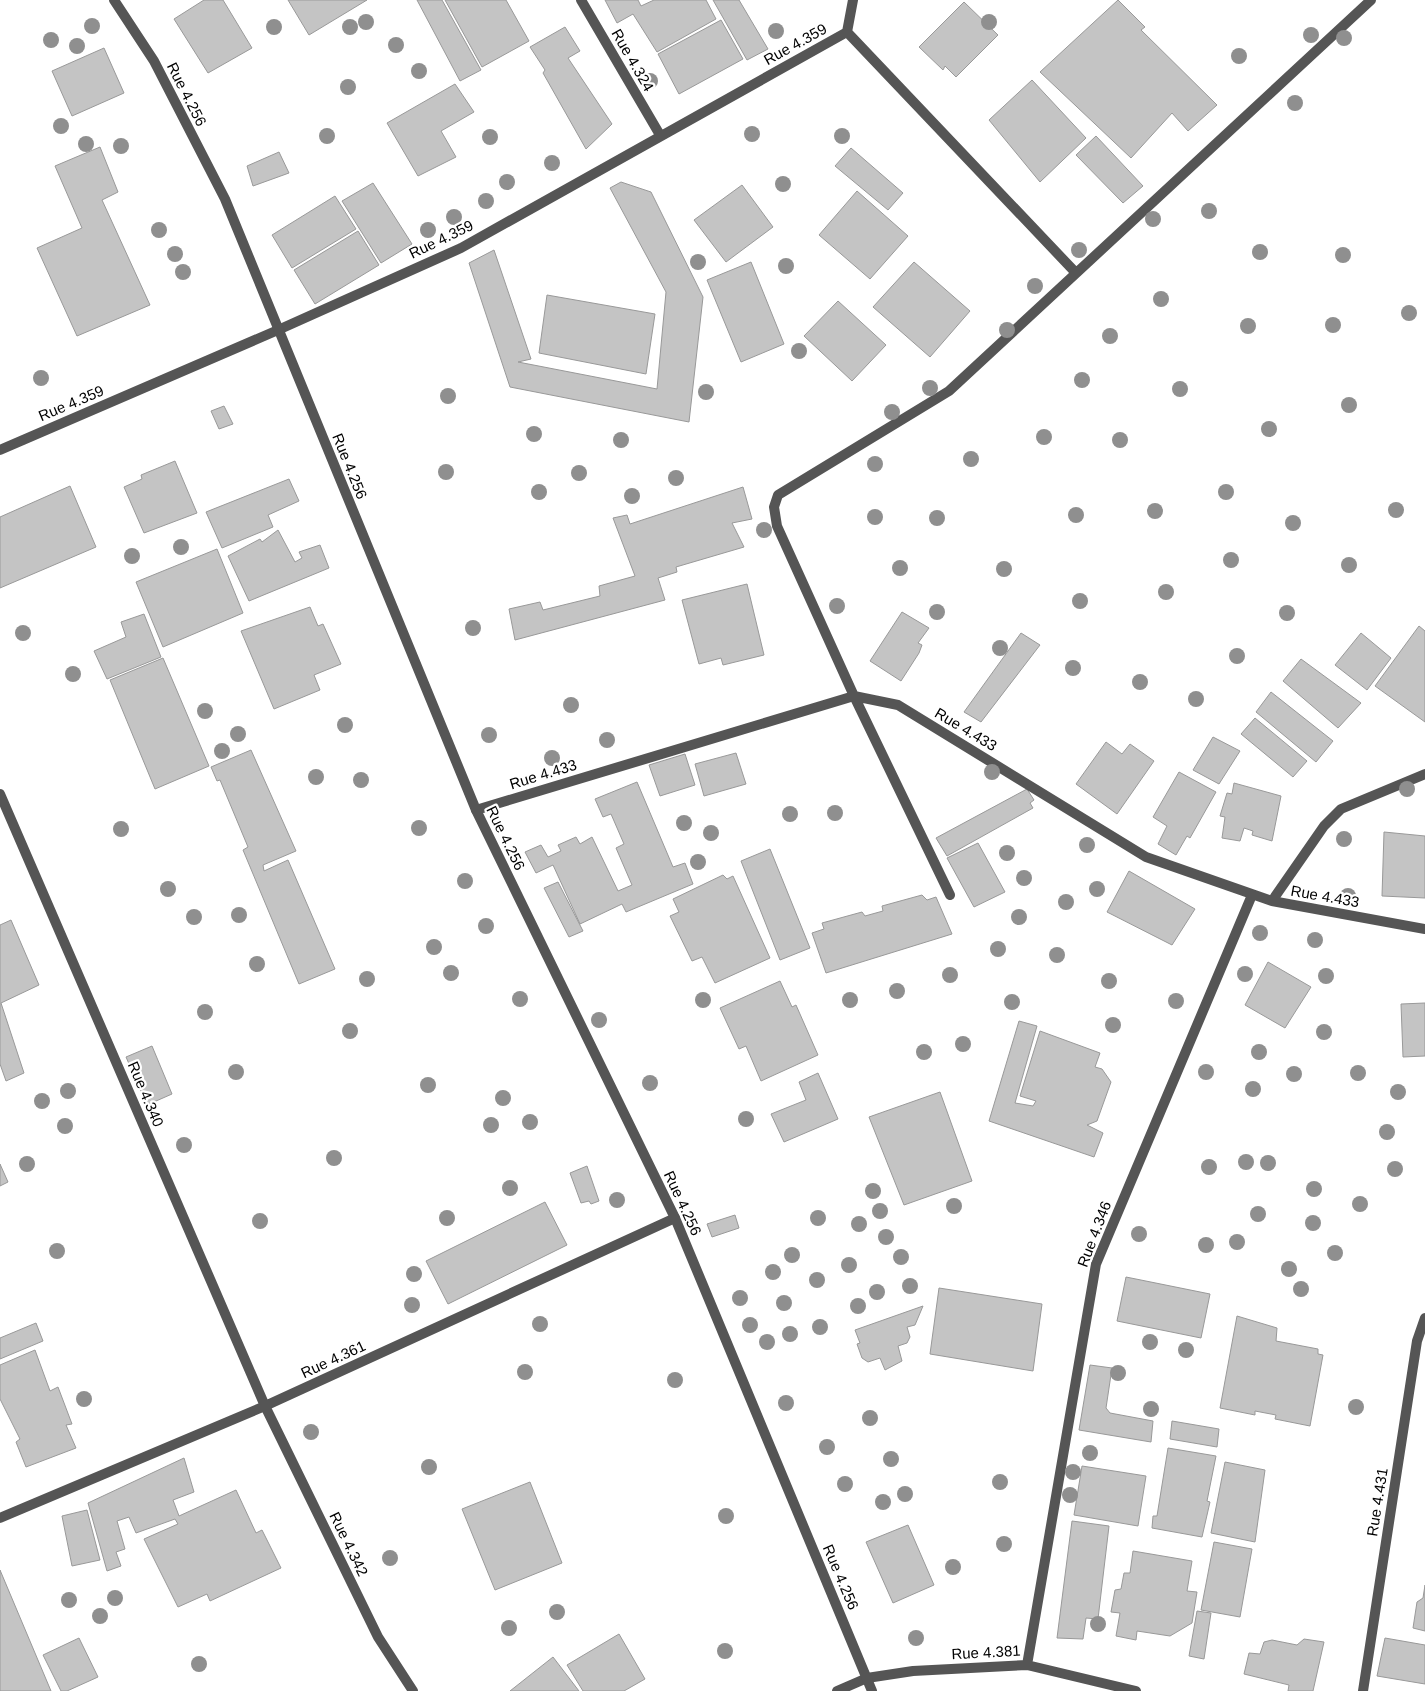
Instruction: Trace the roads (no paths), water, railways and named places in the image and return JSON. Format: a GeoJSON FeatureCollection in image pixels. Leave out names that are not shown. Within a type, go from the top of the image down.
{"type":"FeatureCollection","features":[{"type":"Feature","properties":{"kind":"street","name":"Rue 4.256"},"geometry":{"type":"LineString","coordinates":[[114,0],[154,62],[225,200],[476,810],[675,1218],[872,1691]]}},
{"type":"Feature","properties":{"kind":"street","name":"Rue 4.324"},"geometry":{"type":"LineString","coordinates":[[581,0],[660,135]]}},
{"type":"Feature","properties":{"kind":"street","name":"Rue 4.359"},"geometry":{"type":"LineString","coordinates":[[0,450],[278,330],[461,248],[847,32],[853,0]]}},
{"type":"Feature","properties":{"kind":"street"},"geometry":{"type":"LineString","coordinates":[[950,895],[854,696],[777,526],[774,507],[778,495],[950,391],[1371,0]]}},
{"type":"Feature","properties":{"kind":"street"},"geometry":{"type":"LineString","coordinates":[[847,32],[1076,272]]}},
{"type":"Feature","properties":{"kind":"street","name":"Rue 4.433"},"geometry":{"type":"LineString","coordinates":[[476,810],[854,696],[898,705],[1146,857],[1272,901],[1425,929]]}},
{"type":"Feature","properties":{"kind":"street"},"geometry":{"type":"LineString","coordinates":[[1272,901],[1324,826],[1341,809],[1425,774]]}},
{"type":"Feature","properties":{"kind":"street","name":"Rue 4.340"},"geometry":{"type":"LineString","coordinates":[[0,794],[265,1406]]}},
{"type":"Feature","properties":{"kind":"street","name":"Rue 4.346"},"geometry":{"type":"LineString","coordinates":[[1027,1665],[1096,1264],[1252,895]]}},
{"type":"Feature","properties":{"kind":"street","name":"Rue 4.361"},"geometry":{"type":"LineString","coordinates":[[0,1518],[265,1406],[675,1218]]}},
{"type":"Feature","properties":{"kind":"street","name":"Rue 4.431"},"geometry":{"type":"LineString","coordinates":[[1363,1691],[1417,1341],[1425,1318]]}},
{"type":"Feature","properties":{"kind":"street","name":"Rue 4.342"},"geometry":{"type":"LineString","coordinates":[[265,1406],[378,1637],[413,1691]]}},
{"type":"Feature","properties":{"kind":"street","name":"Rue 4.381"},"geometry":{"type":"LineString","coordinates":[[837,1691],[868,1678],[913,1671],[1027,1665],[1136,1691]]}}]}
